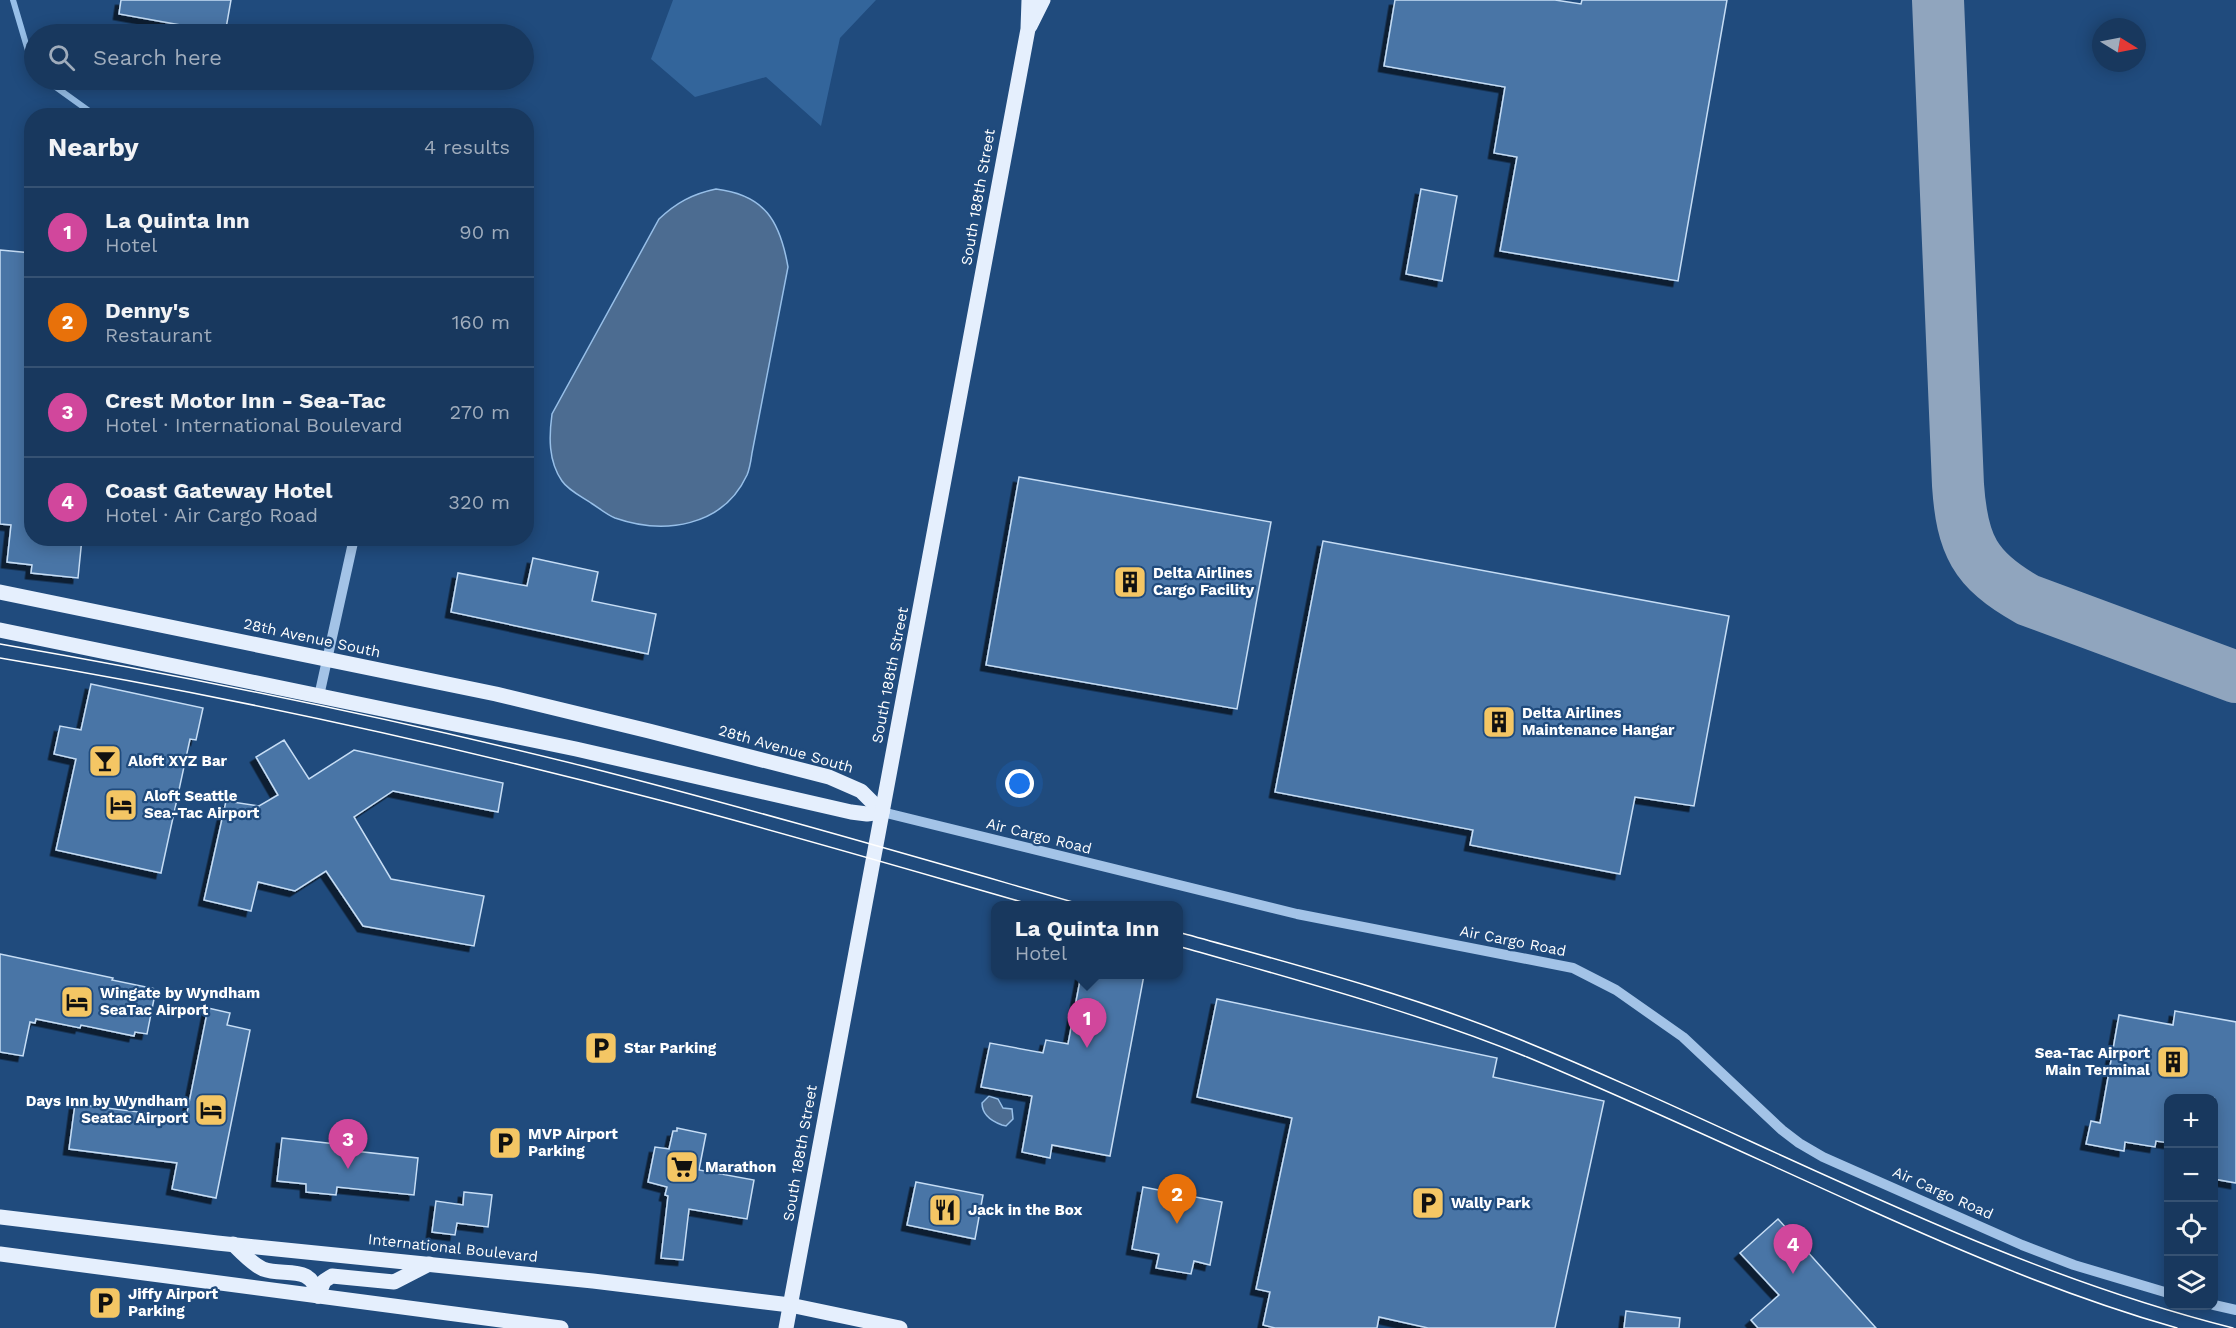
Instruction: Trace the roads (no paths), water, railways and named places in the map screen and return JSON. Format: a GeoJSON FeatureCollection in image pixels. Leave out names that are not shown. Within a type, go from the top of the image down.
{"type":"FeatureCollection","features":[{"type":"Feature","properties":{"kind":"main road","name":"South 188th Street"},"geometry":{"type":"LineString","coordinates":[[786,1328],[1028,28],[1029,0]]}},
{"type":"Feature","properties":{"kind":"main road","name":"South 188th Street"},"geometry":{"type":"LineString","coordinates":[[1028,28],[1043,0]]}},
{"type":"Feature","properties":{"kind":"main road","name":"28th Avenue South"},"geometry":{"type":"LineString","coordinates":[[0,592],[549,706],[829,777],[861,791],[882,812]]}},
{"type":"Feature","properties":{"kind":"main road"},"geometry":{"type":"LineString","coordinates":[[0,630],[599,754],[851,812],[867,814],[882,812]]}},
{"type":"Feature","properties":{"kind":"main road","name":"International Boulevard"},"geometry":{"type":"LineString","coordinates":[[0,1217],[233,1244],[593,1281],[790,1305],[900,1328]]}},
{"type":"Feature","properties":{"kind":"main road"},"geometry":{"type":"LineString","coordinates":[[233,1244],[263,1269],[301,1274],[313,1284],[318,1296]]}},
{"type":"Feature","properties":{"kind":"main road"},"geometry":{"type":"LineString","coordinates":[[0,1254],[561,1328]]}},
{"type":"Feature","properties":{"kind":"main road"},"geometry":{"type":"LineString","coordinates":[[318,1296],[324,1281],[332,1275],[394,1282],[429,1264]]}},
{"type":"Feature","properties":{"kind":"street"},"geometry":{"type":"LineString","coordinates":[[320,696],[352,546]]}},
{"type":"Feature","properties":{"kind":"street","name":"Air Cargo Road"},"geometry":{"type":"LineString","coordinates":[[882,812],[1297,914],[1573,968],[1616,990],[1683,1036],[1782,1130],[1823,1157],[2074,1266],[2164,1292]]}},
{"type":"Feature","properties":{"kind":"street"},"geometry":{"type":"LineString","coordinates":[[2218,1306],[2236,1310]]}},
{"type":"Feature","properties":{"kind":"waterway"},"geometry":{"type":"LineString","coordinates":[[13,0],[24,37]]}},
{"type":"Feature","properties":{"kind":"waterway"},"geometry":{"type":"LineString","coordinates":[[60,90],[85,108]]}},
{"type":"Feature","properties":{"kind":"tram line"},"geometry":{"type":"LineString","coordinates":[[0,644],[293,700],[511,748],[709,799],[1070,901]]}},
{"type":"Feature","properties":{"kind":"tram line"},"geometry":{"type":"LineString","coordinates":[[0,658],[249,704],[496,759],[706,813],[1019,901]]}},
{"type":"Feature","properties":{"kind":"tram line"},"geometry":{"type":"LineString","coordinates":[[1183,933],[1345,979],[1428,1005],[1509,1035],[1956,1233],[2047,1269],[2139,1301],[2233,1328]]}},
{"type":"Feature","properties":{"kind":"tram line"},"geometry":{"type":"LineString","coordinates":[[1183,947],[1354,997],[1484,1040],[1611,1093],[1978,1257],[2096,1302],[2177,1328]]}},
{"type":"Feature","properties":{"kind":"place","name":"Delta Airlines Cargo Facility"},"geometry":{"type":"Point","coordinates":[1130,582]}},
{"type":"Feature","properties":{"kind":"place","name":"Delta Airlines Maintenance Hangar"},"geometry":{"type":"Point","coordinates":[1499,722]}},
{"type":"Feature","properties":{"kind":"place","name":"Aloft XYZ Bar"},"geometry":{"type":"Point","coordinates":[105,761]}},
{"type":"Feature","properties":{"kind":"place","name":"Aloft Seattle Sea-Tac Airport"},"geometry":{"type":"Point","coordinates":[121,805]}},
{"type":"Feature","properties":{"kind":"place","name":"Wingate by Wyndham SeaTac Airport"},"geometry":{"type":"Point","coordinates":[77,1002]}},
{"type":"Feature","properties":{"kind":"place","name":"Star Parking"},"geometry":{"type":"Point","coordinates":[601,1048]}},
{"type":"Feature","properties":{"kind":"place","name":"La Quinta Inn"},"geometry":{"type":"Point","coordinates":[1087,1048]}},
{"type":"Feature","properties":{"kind":"place","name":"Sea-Tac Airport Main Terminal"},"geometry":{"type":"Point","coordinates":[2173,1062]}},
{"type":"Feature","properties":{"kind":"place","name":"Days Inn by Wyndham Seatac Airport"},"geometry":{"type":"Point","coordinates":[211,1110]}},
{"type":"Feature","properties":{"kind":"place","name":"MVP Airport Parking"},"geometry":{"type":"Point","coordinates":[505,1143]}},
{"type":"Feature","properties":{"kind":"place","name":"Marathon"},"geometry":{"type":"Point","coordinates":[682,1167]}},
{"type":"Feature","properties":{"kind":"place","name":"Crest Motor Inn - Sea-Tac"},"geometry":{"type":"Point","coordinates":[348,1169]}},
{"type":"Feature","properties":{"kind":"place","name":"Wally Park"},"geometry":{"type":"Point","coordinates":[1428,1203]}},
{"type":"Feature","properties":{"kind":"place","name":"Jack in the Box"},"geometry":{"type":"Point","coordinates":[945,1210]}},
{"type":"Feature","properties":{"kind":"place","name":"Denny's"},"geometry":{"type":"Point","coordinates":[1177,1224]}},
{"type":"Feature","properties":{"kind":"place","name":"Coast Gateway Hotel"},"geometry":{"type":"Point","coordinates":[1793,1274]}},
{"type":"Feature","properties":{"kind":"place","name":"Jiffy Airport Parking"},"geometry":{"type":"Point","coordinates":[105,1303]}}]}
